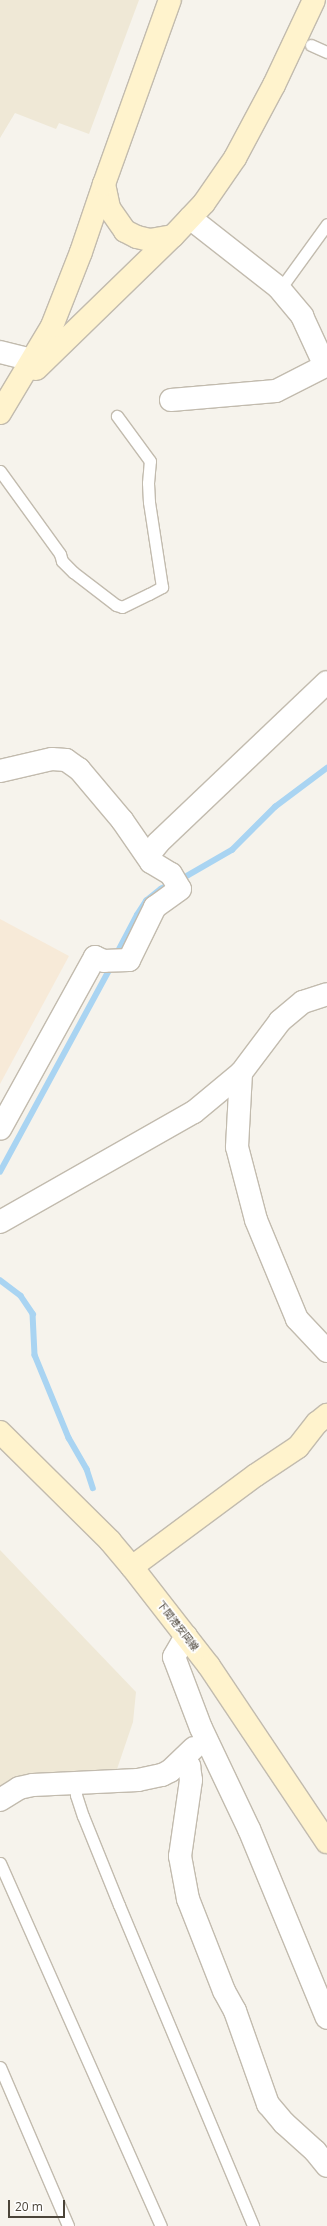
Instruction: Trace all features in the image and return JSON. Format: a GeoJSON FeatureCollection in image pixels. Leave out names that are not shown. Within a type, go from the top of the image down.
{"type":"FeatureCollection","features":[{"type":"Feature","properties":{"kind":"street"},"geometry":{"type":"LineString","coordinates":[[0,413],[52,326],[81,252],[170,0]]}},
{"type":"Feature","properties":{"kind":"street"},"geometry":{"type":"LineString","coordinates":[[14,391],[173,236],[219,183],[235,158],[271,91],[314,0]]}},
{"type":"Feature","properties":{"kind":"street"},"geometry":{"type":"LineString","coordinates":[[104,184],[109,208],[125,231],[136,237],[150,240],[173,236]]}},
{"type":"Feature","properties":{"kind":"street"},"geometry":{"type":"LineString","coordinates":[[171,400],[276,391],[325,369],[302,316],[280,289],[266,276],[190,218]]}},
{"type":"Feature","properties":{"kind":"street"},"geometry":{"type":"LineString","coordinates":[[0,352],[32,360]]}},
{"type":"Feature","properties":{"kind":"street"},"geometry":{"type":"LineString","coordinates":[[148,856],[158,843],[327,682]]}},
{"type":"Feature","properties":{"kind":"street"},"geometry":{"type":"LineString","coordinates":[[0,1129],[95,957],[104,961],[129,960],[155,907],[180,889],[175,880],[151,862],[122,820],[79,769],[66,760],[52,759],[1,768]]}},
{"type":"Feature","properties":{"kind":"street"},"geometry":{"type":"LineString","coordinates":[[0,1222],[194,1112],[240,1073],[280,1021],[303,1002],[327,994]]}},
{"type":"Feature","properties":{"kind":"street"},"geometry":{"type":"LineString","coordinates":[[240,1073],[238,1147],[256,1220],[297,1319],[327,1351]]}},
{"type":"Feature","properties":{"kind":"street"},"geometry":{"type":"LineString","coordinates":[[132,1567],[256,1475],[298,1447],[324,1422]]}},
{"type":"Feature","properties":{"kind":"street","name":"下関港安岡線"},"geometry":{"type":"LineString","coordinates":[[0,1432],[110,1541],[132,1567],[229,1694],[327,1842]]}},
{"type":"Feature","properties":{"kind":"street"},"geometry":{"type":"LineString","coordinates":[[186,1636],[174,1657],[201,1728],[206,1735],[249,1829],[327,2018]]}},
{"type":"Feature","properties":{"kind":"street"},"geometry":{"type":"LineString","coordinates":[[0,1800],[19,1788],[33,1785],[150,1778],[170,1772],[206,1735]]}},
{"type":"Feature","properties":{"kind":"street"},"geometry":{"type":"LineString","coordinates":[[184,1759],[189,1766],[191,1780],[180,1856],[188,1899],[224,1990],[235,2011],[268,2104],[284,2123],[314,2151],[327,2166]]}},
{"type":"Feature","properties":{"kind":"lane"},"geometry":{"type":"LineString","coordinates":[[311,45],[327,52]]}},
{"type":"Feature","properties":{"kind":"lane"},"geometry":{"type":"LineString","coordinates":[[280,289],[327,224]]}},
{"type":"Feature","properties":{"kind":"lane"},"geometry":{"type":"LineString","coordinates":[[0,471],[60,554],[62,561],[116,605],[122,607],[162,587],[149,502],[148,483],[150,461],[117,416]]}},
{"type":"Feature","properties":{"kind":"lane"},"geometry":{"type":"LineString","coordinates":[[75,1782],[76,1795],[83,1816],[118,1905],[253,2226]]}},
{"type":"Feature","properties":{"kind":"lane"},"geometry":{"type":"LineString","coordinates":[[0,1863],[161,2226]]}},
{"type":"Feature","properties":{"kind":"lane"},"geometry":{"type":"LineString","coordinates":[[0,2067],[68,2226]]}},
{"type":"Feature","properties":{"kind":"shaded area"},"geometry":{"type":"Polygon","coordinates":[[[0,0],[139,0],[89,134],[59,123],[56,129],[15,113],[0,138],[0,0]]]}},
{"type":"Feature","properties":{"kind":"shaded area"},"geometry":{"type":"Polygon","coordinates":[[[0,919],[69,956],[0,1084],[0,919]]]}},
{"type":"Feature","properties":{"kind":"shaded area"},"geometry":{"type":"Polygon","coordinates":[[[0,1550],[136,1692],[133,1722],[116,1772],[0,1794],[0,1550]]]}},
{"type":"Feature","properties":{"kind":"waterway"},"geometry":{"type":"LineString","coordinates":[[180,880],[232,850],[275,807],[327,768]]}},
{"type":"Feature","properties":{"kind":"waterway"},"geometry":{"type":"LineString","coordinates":[[116,955],[146,901],[170,884]]}},
{"type":"Feature","properties":{"kind":"waterway"},"geometry":{"type":"LineString","coordinates":[[0,1172],[112,965]]}},
{"type":"Feature","properties":{"kind":"waterway"},"geometry":{"type":"LineString","coordinates":[[0,1280],[21,1296],[33,1314],[35,1355],[69,1438],[87,1469],[93,1488]]}}]}
